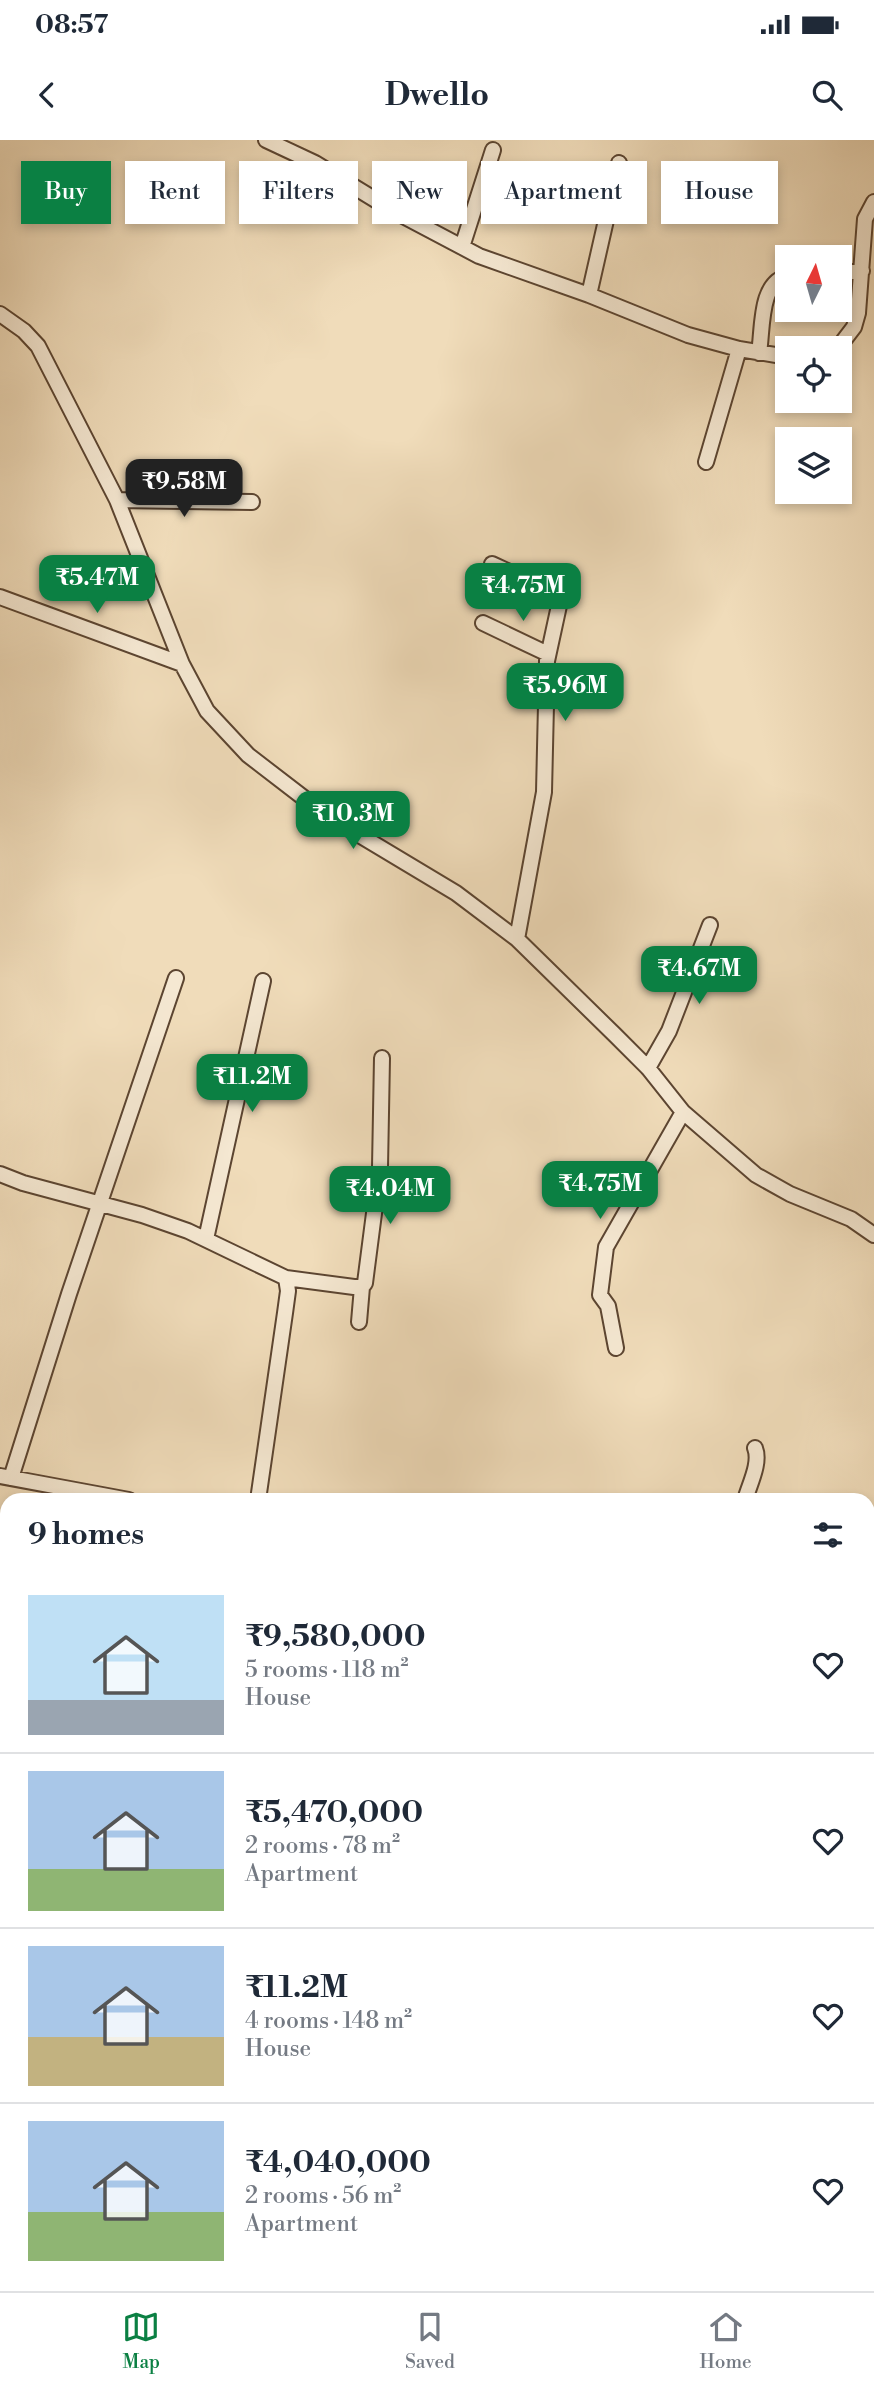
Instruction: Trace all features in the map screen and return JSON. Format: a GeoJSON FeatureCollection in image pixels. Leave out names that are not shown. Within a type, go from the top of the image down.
{"type":"FeatureCollection","features":[{"type":"Feature","properties":{"kind":"street"},"geometry":{"type":"LineString","coordinates":[[266,140],[315,163],[392,210],[462,247],[503,265],[589,295],[688,335],[739,349],[775,355]]}},
{"type":"Feature","properties":{"kind":"street"},"geometry":{"type":"LineString","coordinates":[[462,247],[493,150]]}},
{"type":"Feature","properties":{"kind":"street"},"geometry":{"type":"LineString","coordinates":[[847,336],[854,327],[862,271],[865,219],[874,202]]}},
{"type":"Feature","properties":{"kind":"street"},"geometry":{"type":"LineString","coordinates":[[589,295],[605,224]]}},
{"type":"Feature","properties":{"kind":"street"},"geometry":{"type":"LineString","coordinates":[[852,271],[862,271]]}},
{"type":"Feature","properties":{"kind":"street"},"geometry":{"type":"LineString","coordinates":[[760,352],[769,288],[775,281]]}},
{"type":"Feature","properties":{"kind":"street"},"geometry":{"type":"LineString","coordinates":[[0,314],[24,331],[38,346],[117,500],[182,664],[207,711],[248,755],[326,815],[456,892],[517,939],[648,1068],[683,1112],[756,1175],[790,1194],[851,1219],[874,1235]]}},
{"type":"Feature","properties":{"kind":"street"},"geometry":{"type":"LineString","coordinates":[[706,462],[739,349]]}},
{"type":"Feature","properties":{"kind":"street"},"geometry":{"type":"LineString","coordinates":[[117,500],[251,502]]}},
{"type":"Feature","properties":{"kind":"street"},"geometry":{"type":"LineString","coordinates":[[492,564],[549,589],[559,597],[548,654],[544,792],[517,939]]}},
{"type":"Feature","properties":{"kind":"street"},"geometry":{"type":"LineString","coordinates":[[0,597],[182,664]]}},
{"type":"Feature","properties":{"kind":"street"},"geometry":{"type":"LineString","coordinates":[[483,623],[548,654]]}},
{"type":"Feature","properties":{"kind":"street"},"geometry":{"type":"LineString","coordinates":[[648,1068],[669,1031],[710,925]]}},
{"type":"Feature","properties":{"kind":"street"},"geometry":{"type":"LineString","coordinates":[[92,1493],[6,1477],[176,978]]}},
{"type":"Feature","properties":{"kind":"street"},"geometry":{"type":"LineString","coordinates":[[206,1240],[263,981]]}},
{"type":"Feature","properties":{"kind":"street"},"geometry":{"type":"LineString","coordinates":[[359,1322],[380,1167],[382,1058]]}},
{"type":"Feature","properties":{"kind":"street"},"geometry":{"type":"LineString","coordinates":[[616,1348],[610,1311],[600,1295],[606,1247],[683,1112]]}},
{"type":"Feature","properties":{"kind":"street"},"geometry":{"type":"LineString","coordinates":[[0,1174],[142,1215],[206,1240],[286,1278],[362,1286]]}},
{"type":"Feature","properties":{"kind":"street"},"geometry":{"type":"LineString","coordinates":[[259,1493],[288,1291],[286,1278]]}},
{"type":"Feature","properties":{"kind":"street"},"geometry":{"type":"LineString","coordinates":[[747,1493],[755,1466],[755,1448]]}}]}
